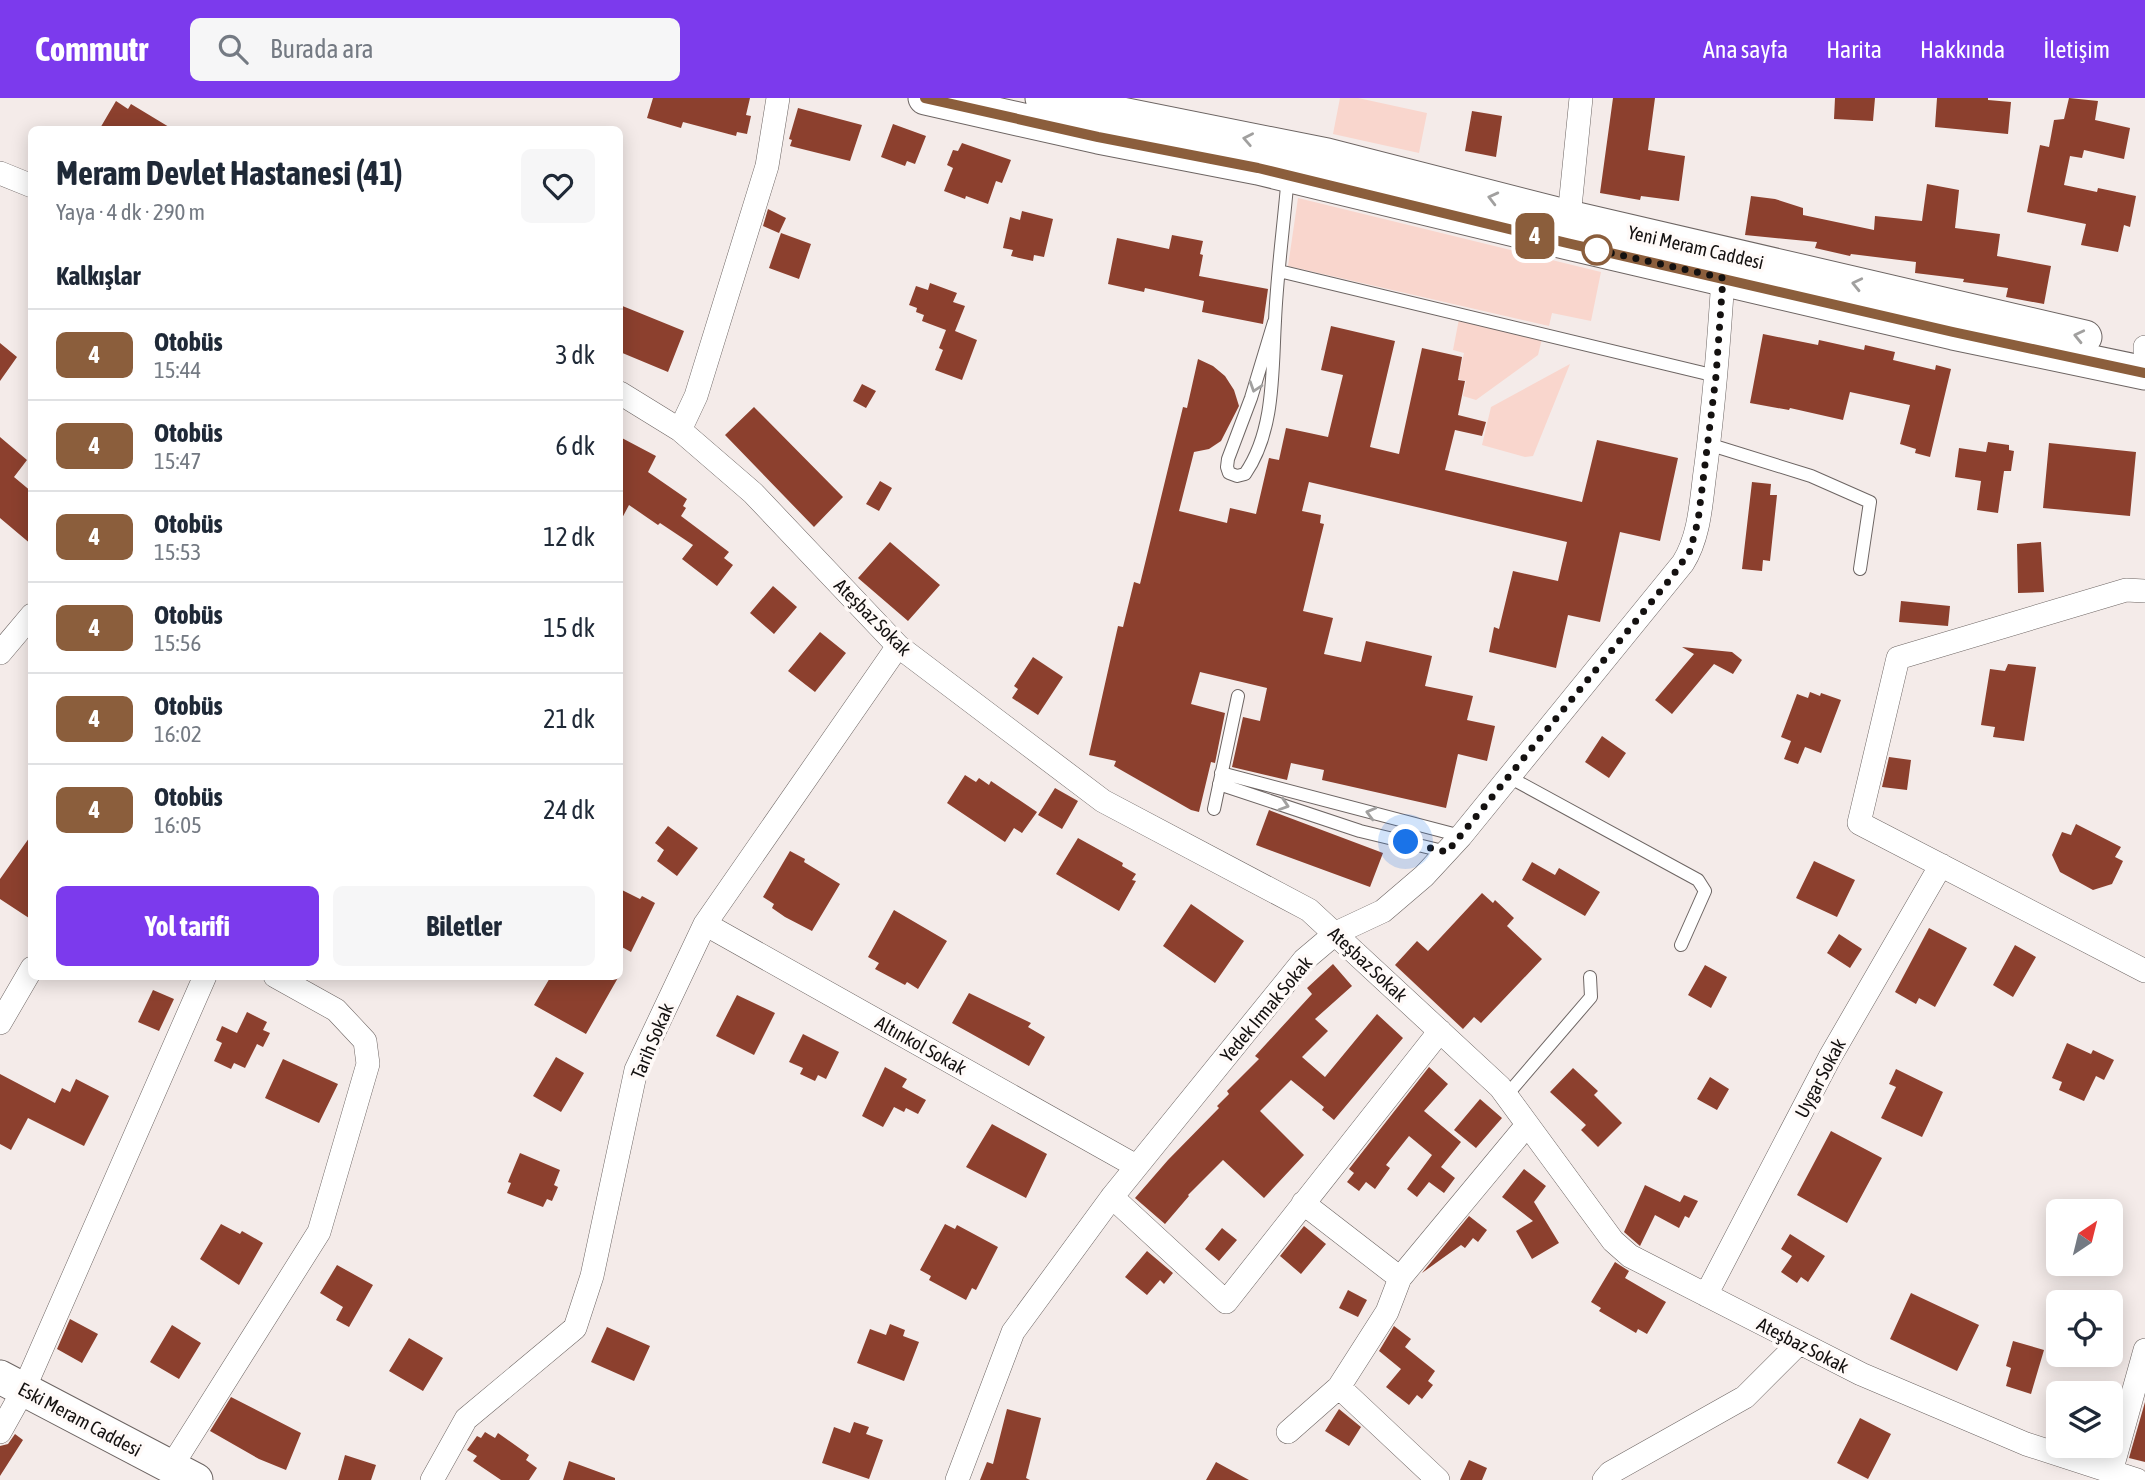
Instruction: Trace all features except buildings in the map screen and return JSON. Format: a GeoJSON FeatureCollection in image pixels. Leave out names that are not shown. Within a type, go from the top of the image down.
{"type":"FeatureCollection","features":[{"type":"Feature","properties":{"kind":"main road","name":"Yeni Meram Caddesi"},"geometry":{"type":"LineString","coordinates":[[925,98],[1098,137],[1258,168],[1290,162],[1569,217],[2145,350]]}},
{"type":"Feature","properties":{"kind":"main road","name":"Yeni Meram Caddesi"},"geometry":{"type":"LineString","coordinates":[[1042,98],[1107,105],[1290,162],[1723,278],[1953,332],[2145,373]]}},
{"type":"Feature","properties":{"kind":"main road","name":"Eski Meram Caddesi"},"geometry":{"type":"LineString","coordinates":[[12,1383],[184,1473]]}},
{"type":"Feature","properties":{"kind":"street"},"geometry":{"type":"LineString","coordinates":[[680,430],[696,396],[766,166],[778,98]]}},
{"type":"Feature","properties":{"kind":"street"},"geometry":{"type":"LineString","coordinates":[[1569,217],[1581,98]]}},
{"type":"Feature","properties":{"kind":"street"},"geometry":{"type":"LineString","coordinates":[[0,173],[28,184]]}},
{"type":"Feature","properties":{"kind":"street","name":"Yedek Irmak Sokak"},"geometry":{"type":"LineString","coordinates":[[957,1480],[1013,1332],[1136,1166],[1304,960],[1336,933],[1393,904],[1454,844],[1671,578],[1690,551],[1698,521],[1708,443],[1723,278]]}},
{"type":"Feature","properties":{"kind":"street","name":"Ateşbaz Sokak"},"geometry":{"type":"LineString","coordinates":[[623,395],[680,430],[753,493],[898,646],[1102,801],[1310,910],[1500,1087],[1613,1241],[1630,1256],[1860,1374],[2013,1439],[2137,1480]]}},
{"type":"Feature","properties":{"kind":"street"},"geometry":{"type":"LineString","coordinates":[[2145,592],[2126,590],[1898,658],[1859,822],[2145,971]]}},
{"type":"Feature","properties":{"kind":"street"},"geometry":{"type":"LineString","coordinates":[[0,653],[28,620]]}},
{"type":"Feature","properties":{"kind":"street","name":"Tarih Sokak"},"geometry":{"type":"LineString","coordinates":[[432,1480],[466,1419],[575,1328],[592,1276],[636,1070],[705,924],[898,646]]}},
{"type":"Feature","properties":{"kind":"street","name":"Uygar Sokak"},"geometry":{"type":"LineString","coordinates":[[1706,1295],[1830,1057],[1941,865]]}},
{"type":"Feature","properties":{"kind":"street","name":"Altınkol Sokak"},"geometry":{"type":"LineString","coordinates":[[705,924],[1136,1166]]}},
{"type":"Feature","properties":{"kind":"street"},"geometry":{"type":"LineString","coordinates":[[0,1023],[28,975]]}},
{"type":"Feature","properties":{"kind":"street"},"geometry":{"type":"LineString","coordinates":[[0,1432],[12,1383],[203,980]]}},
{"type":"Feature","properties":{"kind":"street"},"geometry":{"type":"LineString","coordinates":[[184,1473],[319,1232],[369,1064],[365,1041],[336,1010],[282,980]]}},
{"type":"Feature","properties":{"kind":"street"},"geometry":{"type":"LineString","coordinates":[[1112,1197],[1226,1302],[1440,1031]]}},
{"type":"Feature","properties":{"kind":"street"},"geometry":{"type":"LineString","coordinates":[[1288,1432],[1339,1387],[1387,1312],[1400,1278],[1527,1125]]}},
{"type":"Feature","properties":{"kind":"street"},"geometry":{"type":"LineString","coordinates":[[1303,1203],[1400,1278]]}},
{"type":"Feature","properties":{"kind":"street"},"geometry":{"type":"LineString","coordinates":[[1605,1480],[1610,1474],[1745,1397],[1799,1343]]}},
{"type":"Feature","properties":{"kind":"street"},"geometry":{"type":"LineString","coordinates":[[2111,1472],[2145,1350]]}},
{"type":"Feature","properties":{"kind":"street"},"geometry":{"type":"LineString","coordinates":[[1339,1387],[1438,1480]]}},
{"type":"Feature","properties":{"kind":"lane"},"geometry":{"type":"LineString","coordinates":[[1274,322],[1251,398],[1228,459],[1229,473],[1237,476],[1245,474],[1250,467],[1269,406],[1275,358],[1274,322],[1290,162]]}},
{"type":"Feature","properties":{"kind":"lane"},"geometry":{"type":"LineString","coordinates":[[1279,271],[1716,376]]}},
{"type":"Feature","properties":{"kind":"lane"},"geometry":{"type":"LineString","coordinates":[[1708,443],[1811,476],[1870,502],[1860,569]]}},
{"type":"Feature","properties":{"kind":"lane"},"geometry":{"type":"LineString","coordinates":[[1214,809],[1238,696]]}},
{"type":"Feature","properties":{"kind":"lane"},"geometry":{"type":"LineString","coordinates":[[1509,777],[1698,880],[1705,891],[1681,945]]}},
{"type":"Feature","properties":{"kind":"lane"},"geometry":{"type":"LineString","coordinates":[[1220,779],[1334,803],[1454,844]]}},
{"type":"Feature","properties":{"kind":"lane"},"geometry":{"type":"LineString","coordinates":[[1220,779],[1331,821],[1385,838],[1454,844]]}},
{"type":"Feature","properties":{"kind":"lane"},"geometry":{"type":"LineString","coordinates":[[1331,821],[1334,803]]}},
{"type":"Feature","properties":{"kind":"lane"},"geometry":{"type":"LineString","coordinates":[[1506,1096],[1591,997],[1590,977]]}},
{"type":"Feature","properties":{"kind":"shaded area"},"geometry":{"type":"Polygon","coordinates":[[[1340,98],[1358,98],[1427,113],[1419,153],[1333,134],[1340,98]]]}},
{"type":"Feature","properties":{"kind":"shaded area"},"geometry":{"type":"Polygon","coordinates":[[[1298,198],[1601,272],[1591,321],[1552,313],[1549,326],[1288,266],[1298,198]]]}},
{"type":"Feature","properties":{"kind":"shaded area"},"geometry":{"type":"Polygon","coordinates":[[[1459,319],[1542,339],[1538,355],[1476,400],[1463,396],[1466,381],[1458,379],[1464,353],[1453,350],[1459,319]]]}},
{"type":"Feature","properties":{"kind":"shaded area"},"geometry":{"type":"Polygon","coordinates":[[[1570,364],[1533,456],[1525,457],[1482,445],[1491,407],[1570,364]]]}},
{"type":"Feature","properties":{"kind":"bus line","name":"4"},"geometry":{"type":"LineString","coordinates":[[925,98],[1098,137],[1258,168],[1567,243],[1953,332],[2145,373]]}},
{"type":"Feature","properties":{"kind":"route"},"geometry":{"type":"LineString","coordinates":[[1406,842],[1447,852],[1683,563],[1695,537],[1716,376],[1723,278],[1593,249],[1597,250]]}}]}
